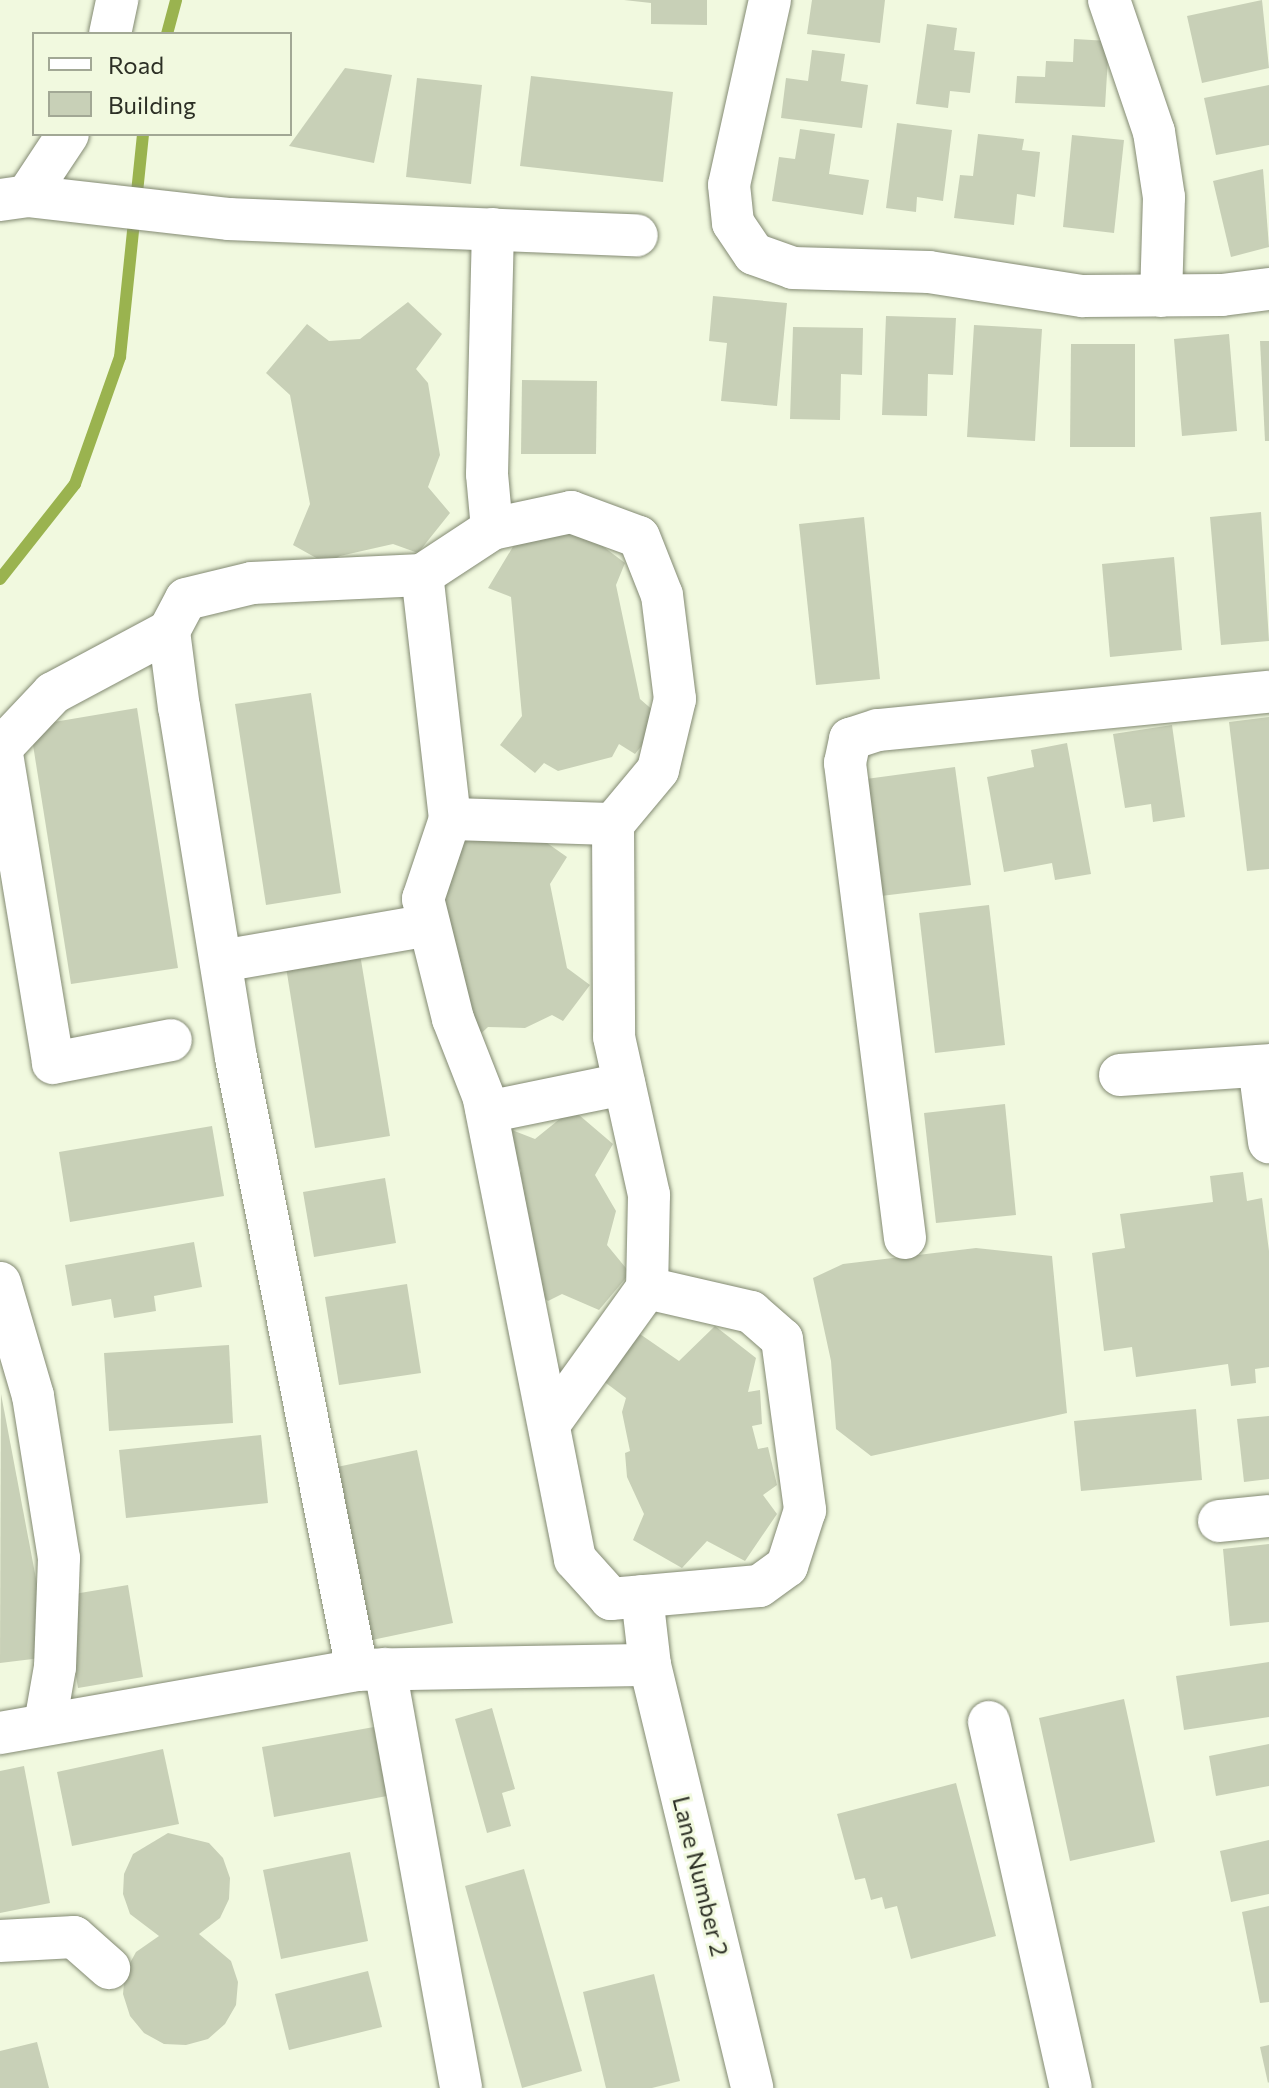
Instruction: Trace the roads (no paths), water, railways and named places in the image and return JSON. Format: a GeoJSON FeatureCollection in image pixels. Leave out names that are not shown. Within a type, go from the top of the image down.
{"type":"FeatureCollection","features":[{"type":"Feature","properties":{"kind":"street"},"geometry":{"type":"LineString","coordinates":[[110,32],[117,0]]}},
{"type":"Feature","properties":{"kind":"street"},"geometry":{"type":"LineString","coordinates":[[1109,0],[1154,132],[1164,197],[1161,296]]}},
{"type":"Feature","properties":{"kind":"street"},"geometry":{"type":"LineString","coordinates":[[771,6],[729,185],[733,223],[754,254],[793,268],[929,272],[1083,296],[1161,296],[1269,289]]}},
{"type":"Feature","properties":{"kind":"street"},"geometry":{"type":"LineString","coordinates":[[14,198],[66,136]]}},
{"type":"Feature","properties":{"kind":"street"},"geometry":{"type":"LineString","coordinates":[[14,198],[230,219],[637,235]]}},
{"type":"Feature","properties":{"kind":"street"},"geometry":{"type":"LineString","coordinates":[[492,529],[487,474],[493,229]]}},
{"type":"Feature","properties":{"kind":"street"},"geometry":{"type":"LineString","coordinates":[[171,1040],[53,1063],[1,748],[53,693],[169,631],[186,599],[252,583],[422,575],[492,529],[571,512],[639,537],[662,595],[675,699],[658,770],[613,824],[614,1037],[649,1195],[647,1288],[550,1423]]}},
{"type":"Feature","properties":{"kind":"street"},"geometry":{"type":"LineString","coordinates":[[422,575],[450,819],[423,899],[453,1019],[487,1112],[575,1559],[611,1599],[759,1586],[787,1566],[805,1510],[782,1339],[751,1312],[647,1288]]}},
{"type":"Feature","properties":{"kind":"street"},"geometry":{"type":"LineString","coordinates":[[169,631],[221,961],[461,2088]]}},
{"type":"Feature","properties":{"kind":"street"},"geometry":{"type":"LineString","coordinates":[[905,1238],[845,763],[850,739],[878,730],[1269,692]]}},
{"type":"Feature","properties":{"kind":"street"},"geometry":{"type":"LineString","coordinates":[[450,819],[613,824]]}},
{"type":"Feature","properties":{"kind":"street"},"geometry":{"type":"LineString","coordinates":[[221,961],[429,925]]}},
{"type":"Feature","properties":{"kind":"street"},"geometry":{"type":"LineString","coordinates":[[1120,1075],[1264,1065],[1269,1142]]}},
{"type":"Feature","properties":{"kind":"street"},"geometry":{"type":"LineString","coordinates":[[487,1112],[624,1084]]}},
{"type":"Feature","properties":{"kind":"street"},"geometry":{"type":"LineString","coordinates":[[0,1283],[33,1396],[59,1558],[55,1667],[45,1724]]}},
{"type":"Feature","properties":{"kind":"street"},"geometry":{"type":"LineString","coordinates":[[1219,1521],[1269,1516]]}},
{"type":"Feature","properties":{"kind":"street","name":"Lane Number 2"},"geometry":{"type":"LineString","coordinates":[[642,1596],[650,1665],[752,2088]]}},
{"type":"Feature","properties":{"kind":"street"},"geometry":{"type":"LineString","coordinates":[[0,1733],[371,1670],[650,1665]]}},
{"type":"Feature","properties":{"kind":"street"},"geometry":{"type":"LineString","coordinates":[[989,1722],[1071,2088]]}},
{"type":"Feature","properties":{"kind":"street"},"geometry":{"type":"LineString","coordinates":[[0,1941],[74,1937],[109,1968]]}},
{"type":"Feature","properties":{"kind":"waterway"},"geometry":{"type":"LineString","coordinates":[[168,32],[176,0]]}},
{"type":"Feature","properties":{"kind":"waterway"},"geometry":{"type":"LineString","coordinates":[[0,579],[75,484],[120,357],[143,136]]}}]}
